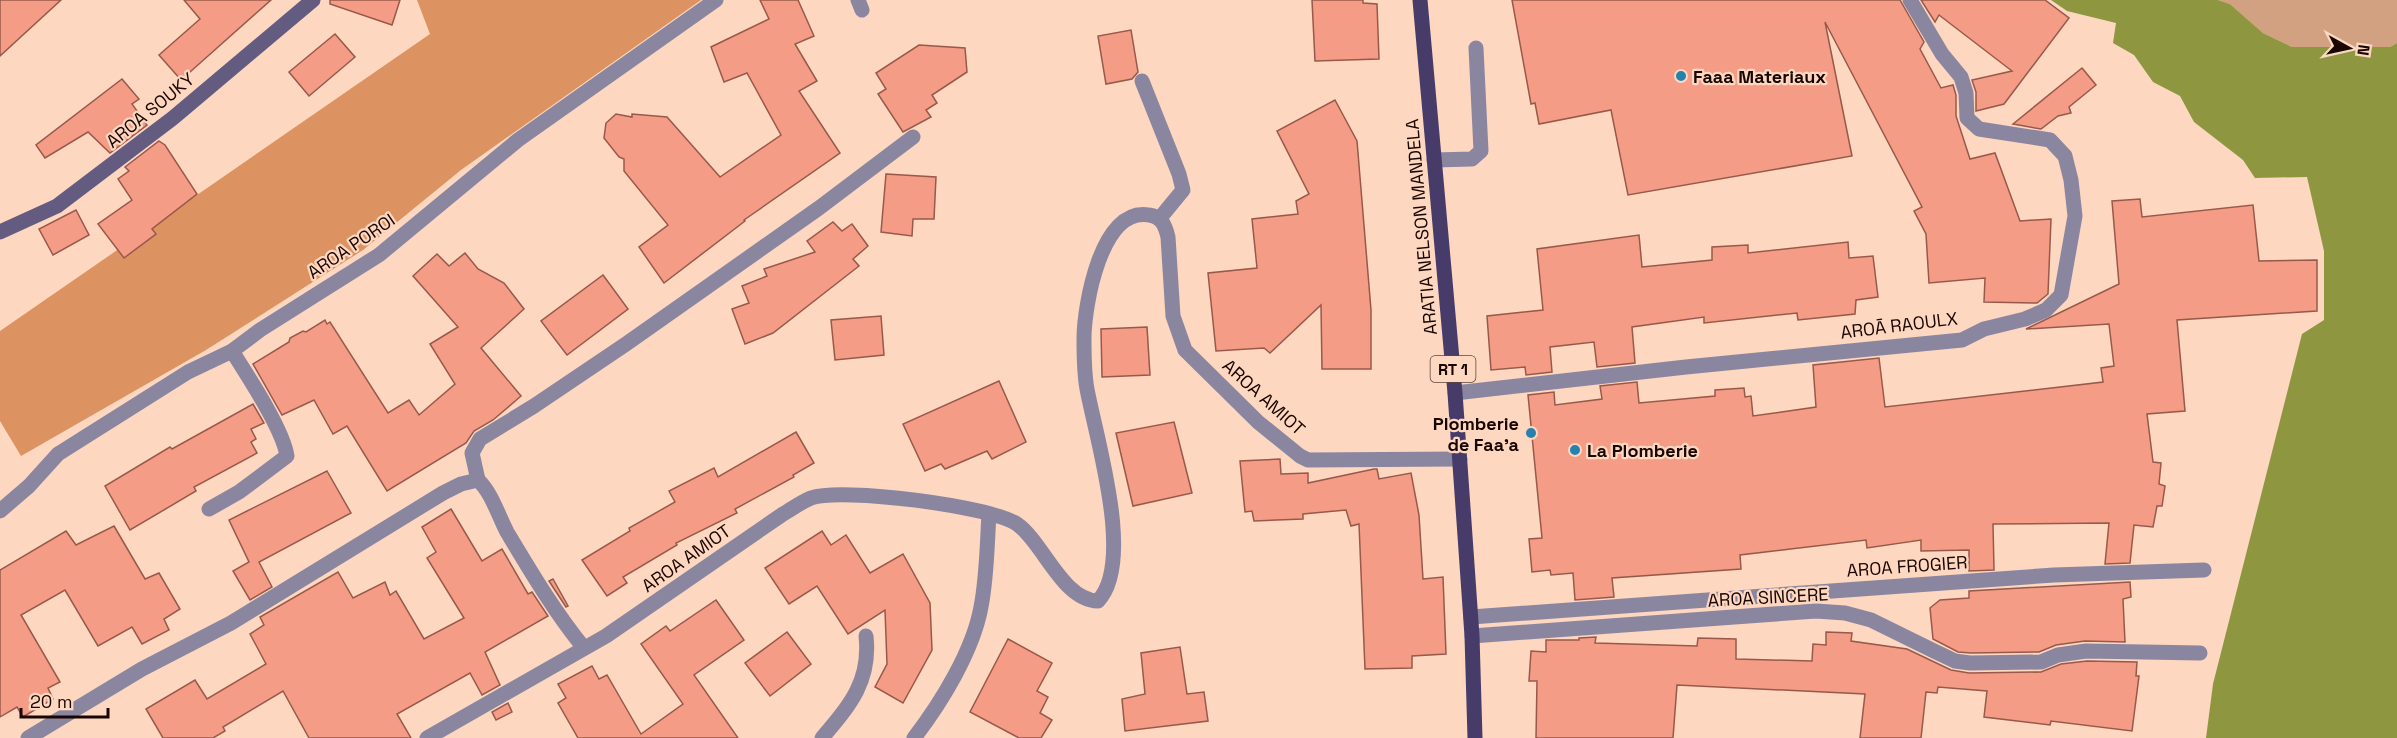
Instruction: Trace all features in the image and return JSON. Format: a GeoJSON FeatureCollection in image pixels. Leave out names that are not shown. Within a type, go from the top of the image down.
{"type":"FeatureCollection","features":[{"type":"Feature","properties":{"kind":"main road","name":"ARATIA NELSON MANDELA"},"geometry":{"type":"LineString","coordinates":[[1420,0],[1460,459],[1472,636],[1474,738]]}},
{"type":"Feature","properties":{"kind":"street","name":"AROA SOUKY"},"geometry":{"type":"LineString","coordinates":[[0,232],[57,206],[173,118],[313,0]]}},
{"type":"Feature","properties":{"kind":"street","name":"AROA POROI"},"geometry":{"type":"LineString","coordinates":[[0,512],[29,486],[58,454],[188,372],[232,351],[260,330],[379,255],[518,140],[716,0]]}},
{"type":"Feature","properties":{"kind":"street","name":"AROĀ RAOULX"},"geometry":{"type":"LineString","coordinates":[[1455,393],[1686,367],[1962,340],[1984,329],[2025,319],[2046,310],[2061,295],[2074,216],[2071,180],[2065,156],[2050,140],[1979,129],[1967,118],[1966,93],[1960,77],[1942,54],[1910,0]]}},
{"type":"Feature","properties":{"kind":"street"},"geometry":{"type":"LineString","coordinates":[[1434,160],[1472,159],[1481,151],[1476,48]]}},
{"type":"Feature","properties":{"kind":"street"},"geometry":{"type":"LineString","coordinates":[[1142,81],[1179,174],[1183,190],[1160,218]]}},
{"type":"Feature","properties":{"kind":"street"},"geometry":{"type":"LineString","coordinates":[[584,648],[558,616],[506,529],[485,486],[478,480],[472,453],[480,439],[534,406],[636,337],[819,208],[913,137]]}},
{"type":"Feature","properties":{"kind":"street","name":"AROA AMIOT"},"geometry":{"type":"LineString","coordinates":[[427,738],[584,648],[645,610],[765,526],[811,498],[848,495],[902,499],[942,504],[989,514],[1018,525],[1055,571],[1089,601],[1098,601],[1104,595],[1111,578],[1114,549],[1101,450],[1087,387],[1084,336],[1101,253],[1112,233],[1124,221],[1135,216],[1147,214],[1160,218],[1165,225],[1168,237],[1173,316],[1185,350],[1258,422],[1275,435],[1308,459],[1460,459]]}},
{"type":"Feature","properties":{"kind":"street"},"geometry":{"type":"LineString","coordinates":[[209,509],[239,492],[286,456],[276,427],[257,390],[232,351]]}},
{"type":"Feature","properties":{"kind":"street"},"geometry":{"type":"LineString","coordinates":[[28,738],[142,669],[231,623],[443,493],[461,484],[478,480]]}},
{"type":"Feature","properties":{"kind":"street"},"geometry":{"type":"LineString","coordinates":[[914,738],[953,677],[981,609],[989,514]]}},
{"type":"Feature","properties":{"kind":"street","name":"AROA FROGIER"},"geometry":{"type":"LineString","coordinates":[[1471,617],[2054,575],[2204,570]]}},
{"type":"Feature","properties":{"kind":"street","name":"AROA SINCERE"},"geometry":{"type":"LineString","coordinates":[[1472,636],[1816,611],[1845,613],[1871,620],[1934,651],[1955,660],[1970,663],[2042,662],[2058,655],[2086,651],[2200,653]]}},
{"type":"Feature","properties":{"kind":"street"},"geometry":{"type":"LineString","coordinates":[[822,738],[859,689],[868,655],[866,636]]}},
{"type":"Feature","properties":{"kind":"shaded area"},"geometry":{"type":"Polygon","coordinates":[[[417,0],[701,0],[461,170],[363,250],[206,350],[21,456],[0,421],[0,331],[430,34],[417,0]]]}},
{"type":"Feature","properties":{"kind":"shaded area"},"geometry":{"type":"Polygon","coordinates":[[[2051,0],[2218,0],[2230,4],[2263,33],[2292,47],[2390,47],[2397,43],[2397,738],[2206,738],[2213,684],[2302,334],[2324,320],[2324,251],[2307,177],[2255,178],[2243,160],[2194,122],[2180,96],[2153,82],[2134,55],[2113,43],[2116,23],[2067,11],[2051,0]]]}},
{"type":"Feature","properties":{"kind":"shaded area"},"geometry":{"type":"Polygon","coordinates":[[[2218,0],[2397,0],[2397,43],[2390,47],[2292,47],[2263,33],[2230,4],[2218,0]]]}},
{"type":"Feature","properties":{"kind":"building"},"geometry":{"type":"Polygon","coordinates":[[[0,0],[61,0],[0,56],[0,0]]]}},
{"type":"Feature","properties":{"kind":"building"},"geometry":{"type":"Polygon","coordinates":[[[184,0],[271,0],[181,80],[159,55],[200,19],[184,0]]]}},
{"type":"Feature","properties":{"kind":"building"},"geometry":{"type":"Polygon","coordinates":[[[330,0],[400,0],[392,25],[330,4],[330,0]]]}},
{"type":"Feature","properties":{"kind":"building"},"geometry":{"type":"Polygon","coordinates":[[[760,0],[798,0],[814,36],[795,44],[817,81],[799,91],[840,153],[744,220],[664,283],[639,247],[668,225],[624,171],[624,159],[619,157],[604,138],[606,123],[616,114],[632,117],[632,114],[667,117],[720,177],[781,135],[747,73],[724,82],[711,47],[769,19],[760,0]]]}},
{"type":"Feature","properties":{"kind":"building"},"geometry":{"type":"Polygon","coordinates":[[[1312,0],[1363,0],[1363,3],[1377,4],[1379,59],[1315,61],[1312,0]]]}},
{"type":"Feature","properties":{"kind":"building","name":"Faaa Materiaux"},"geometry":{"type":"Polygon","coordinates":[[[1512,0],[1900,0],[1924,42],[1920,49],[1941,88],[1953,85],[1956,95],[1956,116],[1970,159],[1995,153],[2020,221],[2051,219],[2048,294],[2037,303],[1984,302],[1985,278],[1929,283],[1926,234],[1914,211],[1922,207],[1825,22],[1852,156],[1628,195],[1611,110],[1539,124],[1535,103],[1531,104],[1512,0]]]}},
{"type":"Feature","properties":{"kind":"building"},"geometry":{"type":"Polygon","coordinates":[[[1921,0],[2045,0],[2069,18],[2004,104],[1976,111],[1976,92],[1972,80],[2012,71],[1939,15],[1935,22],[1921,0]]]}},
{"type":"Feature","properties":{"kind":"building"},"geometry":{"type":"Polygon","coordinates":[[[1131,30],[1138,72],[1132,79],[1106,84],[1098,36],[1131,30]]]}},
{"type":"Feature","properties":{"kind":"building"},"geometry":{"type":"Polygon","coordinates":[[[335,34],[355,57],[309,96],[289,72],[335,34]]]}},
{"type":"Feature","properties":{"kind":"building"},"geometry":{"type":"Polygon","coordinates":[[[919,45],[965,48],[967,72],[932,95],[937,103],[926,110],[931,117],[903,132],[878,94],[886,89],[876,73],[919,45]]]}},
{"type":"Feature","properties":{"kind":"building"},"geometry":{"type":"Polygon","coordinates":[[[2082,68],[2096,85],[2069,107],[2071,113],[2058,116],[2041,129],[2013,124],[2082,68]]]}},
{"type":"Feature","properties":{"kind":"building"},"geometry":{"type":"Polygon","coordinates":[[[122,79],[139,99],[132,104],[147,125],[110,153],[88,132],[45,158],[36,145],[122,79]]]}},
{"type":"Feature","properties":{"kind":"building"},"geometry":{"type":"Polygon","coordinates":[[[1335,100],[1357,141],[1371,310],[1371,369],[1322,369],[1321,305],[1270,353],[1264,348],[1216,351],[1208,273],[1257,268],[1252,219],[1298,214],[1296,201],[1309,194],[1277,131],[1335,100]]]}},
{"type":"Feature","properties":{"kind":"building"},"geometry":{"type":"Polygon","coordinates":[[[159,141],[165,145],[197,194],[152,229],[156,234],[124,258],[98,224],[132,200],[118,179],[129,171],[125,167],[159,141]]]}},
{"type":"Feature","properties":{"kind":"building"},"geometry":{"type":"Polygon","coordinates":[[[886,174],[936,177],[934,219],[913,219],[912,236],[881,232],[886,174]]]}},
{"type":"Feature","properties":{"kind":"building"},"geometry":{"type":"Polygon","coordinates":[[[2140,199],[2142,217],[2253,205],[2259,261],[2317,260],[2317,311],[2177,320],[2185,411],[2147,414],[2153,462],[2161,463],[2159,484],[2165,486],[2162,506],[2157,506],[2153,527],[2134,525],[2130,563],[2105,564],[2109,523],[1993,524],[1994,570],[1969,571],[1969,550],[1921,551],[1921,540],[1867,548],[1866,540],[1740,555],[1741,569],[1612,578],[1614,597],[1575,600],[1573,573],[1551,575],[1550,570],[1532,572],[1529,539],[1542,538],[1528,395],[1554,392],[1555,405],[1602,399],[1600,386],[1637,382],[1639,403],[1715,396],[1715,390],[1744,388],[1745,397],[1751,396],[1753,416],[1816,407],[1813,365],[1879,358],[1885,407],[2103,382],[2101,368],[2114,366],[2109,324],[2026,329],[2119,284],[2112,201],[2140,199]]]}},
{"type":"Feature","properties":{"kind":"building"},"geometry":{"type":"Polygon","coordinates":[[[76,210],[89,235],[53,255],[39,229],[76,210]]]}},
{"type":"Feature","properties":{"kind":"building"},"geometry":{"type":"Polygon","coordinates":[[[833,222],[842,231],[852,224],[868,246],[853,259],[859,266],[773,333],[745,344],[732,309],[749,303],[742,286],[767,276],[764,269],[815,252],[807,241],[833,222]]]}},
{"type":"Feature","properties":{"kind":"building"},"geometry":{"type":"Polygon","coordinates":[[[1639,235],[1642,267],[1712,260],[1712,247],[1748,245],[1748,253],[1848,242],[1849,258],[1873,256],[1878,297],[1856,300],[1855,314],[1798,320],[1797,313],[1704,323],[1704,317],[1632,327],[1635,363],[1597,367],[1594,342],[1550,347],[1552,372],[1526,375],[1525,367],[1491,370],[1487,316],[1543,310],[1537,249],[1639,235]]]}},
{"type":"Feature","properties":{"kind":"building"},"geometry":{"type":"Polygon","coordinates":[[[465,253],[478,269],[504,283],[524,309],[481,348],[521,396],[493,420],[474,431],[466,443],[387,491],[347,426],[333,434],[314,400],[282,415],[253,364],[289,342],[290,338],[303,331],[306,332],[325,320],[327,324],[330,322],[388,413],[409,400],[419,415],[455,384],[430,344],[458,327],[413,276],[437,254],[449,266],[465,253]]]}},
{"type":"Feature","properties":{"kind":"building"},"geometry":{"type":"Polygon","coordinates":[[[603,275],[628,309],[567,355],[541,321],[603,275]]]}},
{"type":"Feature","properties":{"kind":"building"},"geometry":{"type":"Polygon","coordinates":[[[881,316],[884,355],[835,360],[831,320],[881,316]]]}},
{"type":"Feature","properties":{"kind":"building"},"geometry":{"type":"Polygon","coordinates":[[[1147,327],[1150,375],[1102,377],[1101,329],[1147,327]]]}},
{"type":"Feature","properties":{"kind":"building"},"geometry":{"type":"Polygon","coordinates":[[[999,381],[1026,442],[992,459],[987,451],[945,469],[941,464],[925,471],[903,424],[999,381]]]}},
{"type":"Feature","properties":{"kind":"building"},"geometry":{"type":"Polygon","coordinates":[[[253,404],[264,423],[251,429],[256,439],[251,442],[257,453],[194,487],[196,491],[130,530],[105,486],[170,447],[172,449],[253,404]]]}},
{"type":"Feature","properties":{"kind":"building"},"geometry":{"type":"Polygon","coordinates":[[[1174,422],[1192,493],[1133,506],[1116,433],[1174,422]]]}},
{"type":"Feature","properties":{"kind":"building"},"geometry":{"type":"Polygon","coordinates":[[[796,432],[814,463],[793,475],[794,477],[735,509],[737,513],[676,543],[677,545],[623,577],[627,583],[607,596],[582,560],[630,531],[629,528],[675,502],[669,491],[714,468],[718,477],[796,432]]]}},
{"type":"Feature","properties":{"kind":"building"},"geometry":{"type":"Polygon","coordinates":[[[1280,459],[1281,474],[1308,473],[1308,483],[1374,469],[1377,469],[1379,479],[1411,473],[1419,515],[1423,579],[1443,577],[1446,654],[1412,656],[1412,668],[1365,669],[1359,524],[1351,526],[1346,510],[1303,514],[1303,519],[1254,521],[1252,511],[1245,512],[1240,461],[1280,459]]]}},
{"type":"Feature","properties":{"kind":"building"},"geometry":{"type":"Polygon","coordinates":[[[327,471],[351,513],[259,562],[272,587],[250,600],[233,571],[249,562],[229,520],[327,471]]]}},
{"type":"Feature","properties":{"kind":"building"},"geometry":{"type":"Polygon","coordinates":[[[451,509],[482,561],[502,549],[528,594],[532,592],[548,616],[485,652],[500,685],[482,695],[470,673],[397,714],[411,738],[309,738],[283,691],[223,727],[225,731],[213,738],[163,738],[146,709],[195,680],[207,699],[266,664],[250,634],[264,625],[260,617],[338,572],[353,598],[385,582],[390,595],[396,591],[424,639],[464,618],[427,558],[436,552],[422,527],[451,509]]]}},
{"type":"Feature","properties":{"kind":"building"},"geometry":{"type":"Polygon","coordinates":[[[114,526],[145,579],[159,573],[180,609],[164,619],[169,630],[142,644],[132,627],[98,646],[65,590],[21,615],[60,682],[48,688],[53,699],[23,717],[17,707],[0,717],[0,570],[66,531],[76,545],[114,526]]]}},
{"type":"Feature","properties":{"kind":"building"},"geometry":{"type":"Polygon","coordinates":[[[822,531],[831,545],[846,535],[870,573],[903,554],[930,603],[932,650],[903,703],[875,687],[887,664],[885,610],[848,634],[817,586],[789,604],[765,568],[822,531]]]}},
{"type":"Feature","properties":{"kind":"building"},"geometry":{"type":"Polygon","coordinates":[[[553,579],[568,606],[566,607],[549,581],[553,579]]]}},
{"type":"Feature","properties":{"kind":"building"},"geometry":{"type":"Polygon","coordinates":[[[2130,582],[2131,597],[2123,599],[2125,642],[2085,641],[2056,645],[2039,652],[1971,653],[1958,652],[1933,639],[1930,608],[1940,600],[1969,598],[1969,591],[2130,582]]]}},
{"type":"Feature","properties":{"kind":"building"},"geometry":{"type":"Polygon","coordinates":[[[716,600],[744,640],[694,675],[738,738],[578,738],[558,703],[566,698],[558,684],[592,666],[599,679],[607,675],[641,734],[683,704],[641,644],[666,626],[670,631],[716,600]]]}},
{"type":"Feature","properties":{"kind":"building"},"geometry":{"type":"Polygon","coordinates":[[[787,632],[811,664],[770,696],[745,663],[787,632]]]}},
{"type":"Feature","properties":{"kind":"building"},"geometry":{"type":"Polygon","coordinates":[[[1826,632],[1852,633],[1851,641],[1907,649],[1951,670],[1969,673],[2041,672],[2061,664],[2087,661],[2137,662],[2136,676],[2139,676],[2132,731],[2051,721],[2050,725],[1984,717],[1987,691],[1938,687],[1937,693],[1926,692],[1921,738],[1860,738],[1865,694],[1677,685],[1673,738],[1536,738],[1537,681],[1529,681],[1531,651],[1546,652],[1546,640],[1579,640],[1579,638],[1596,637],[1595,643],[1697,646],[1698,638],[1736,639],[1736,659],[1812,661],[1813,644],[1826,645],[1826,632]]]}},
{"type":"Feature","properties":{"kind":"building"},"geometry":{"type":"Polygon","coordinates":[[[1008,639],[1052,663],[1037,691],[1048,697],[1040,713],[1052,720],[1041,738],[1019,738],[970,712],[1008,639]]]}},
{"type":"Feature","properties":{"kind":"building"},"geometry":{"type":"Polygon","coordinates":[[[1180,647],[1187,694],[1204,692],[1208,721],[1125,731],[1122,699],[1145,694],[1141,653],[1180,647]]]}},
{"type":"Feature","properties":{"kind":"building"},"geometry":{"type":"Polygon","coordinates":[[[508,703],[512,712],[496,720],[492,712],[508,703]]]}},
{"type":"Feature","properties":{"kind":"place","name":"Faaa Materiaux"},"geometry":{"type":"Point","coordinates":[1681,76]}},
{"type":"Feature","properties":{"kind":"place","name":"Plomberie de Faa'a"},"geometry":{"type":"Point","coordinates":[1531,433]}},
{"type":"Feature","properties":{"kind":"place","name":"La Plomberie"},"geometry":{"type":"Point","coordinates":[1575,450]}}]}
